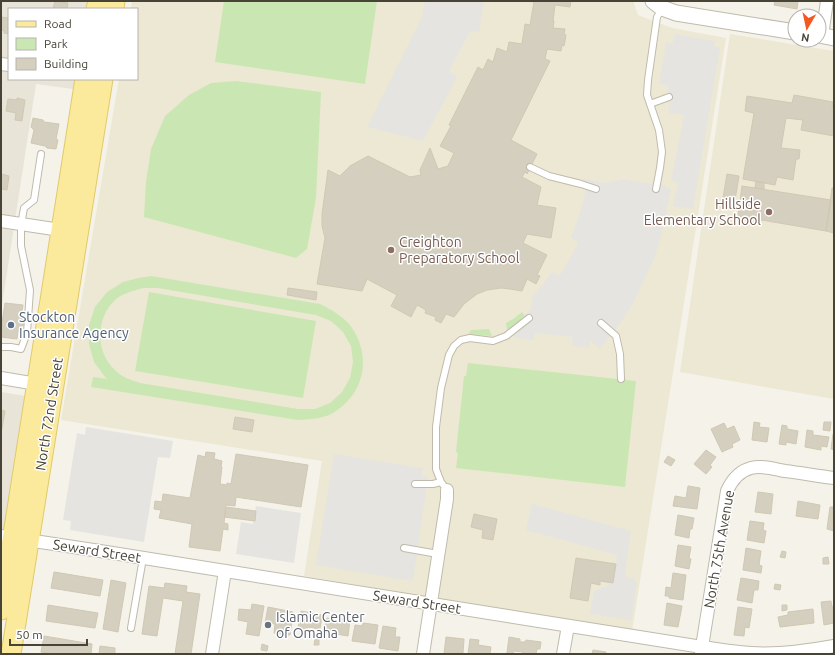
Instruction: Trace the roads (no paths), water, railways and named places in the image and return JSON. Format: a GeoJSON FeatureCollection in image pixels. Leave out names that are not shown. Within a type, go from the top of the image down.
{"type":"FeatureCollection","features":[{"type":"Feature","properties":{"kind":"main road","name":"North 72nd Street"},"geometry":{"type":"LineString","coordinates":[[1,610],[70,232],[85,80]]}},
{"type":"Feature","properties":{"kind":"main road","name":"North 72nd Street"},"geometry":{"type":"LineString","coordinates":[[11,654],[14,538],[36,384],[103,80]]}},
{"type":"Feature","properties":{"kind":"street"},"geometry":{"type":"LineString","coordinates":[[657,4],[676,12],[787,31]]}},
{"type":"Feature","properties":{"kind":"street"},"geometry":{"type":"LineString","coordinates":[[1,221],[70,232]]}},
{"type":"Feature","properties":{"kind":"street"},"geometry":{"type":"LineString","coordinates":[[1,378],[36,384]]}},
{"type":"Feature","properties":{"kind":"street","name":"North 75th Avenue"},"geometry":{"type":"LineString","coordinates":[[701,650],[727,491],[734,478],[742,472],[752,468],[764,467],[834,478]]}},
{"type":"Feature","properties":{"kind":"street"},"geometry":{"type":"LineString","coordinates":[[423,654],[447,499],[444,486]]}},
{"type":"Feature","properties":{"kind":"street","name":"Seward Street"},"geometry":{"type":"LineString","coordinates":[[14,538],[568,626],[701,650],[768,654],[834,646]]}},
{"type":"Feature","properties":{"kind":"street"},"geometry":{"type":"LineString","coordinates":[[212,654],[225,571]]}},
{"type":"Feature","properties":{"kind":"street"},"geometry":{"type":"LineString","coordinates":[[563,654],[568,626]]}},
{"type":"Feature","properties":{"kind":"lane"},"geometry":{"type":"LineString","coordinates":[[656,189],[662,152],[659,130],[647,95],[657,17],[657,4]]}},
{"type":"Feature","properties":{"kind":"lane"},"geometry":{"type":"LineString","coordinates":[[650,104],[669,97]]}},
{"type":"Feature","properties":{"kind":"lane"},"geometry":{"type":"LineString","coordinates":[[1,347],[11,347],[21,350],[27,333],[30,290],[21,246],[21,224],[24,208],[34,200],[41,154]]}},
{"type":"Feature","properties":{"kind":"lane"},"geometry":{"type":"LineString","coordinates":[[530,167],[549,176],[596,189]]}},
{"type":"Feature","properties":{"kind":"lane"},"geometry":{"type":"LineString","coordinates":[[444,486],[436,469],[436,427],[441,388],[449,355],[454,346],[461,340],[470,338],[493,341],[506,336],[529,318]]}},
{"type":"Feature","properties":{"kind":"lane"},"geometry":{"type":"LineString","coordinates":[[601,323],[616,336],[620,354],[622,379]]}},
{"type":"Feature","properties":{"kind":"lane"},"geometry":{"type":"LineString","coordinates":[[415,484],[433,484],[444,486]]}},
{"type":"Feature","properties":{"kind":"lane"},"geometry":{"type":"LineString","coordinates":[[404,548],[438,554]]}},
{"type":"Feature","properties":{"kind":"lane"},"geometry":{"type":"LineString","coordinates":[[130,628],[143,558]]}},
{"type":"Feature","properties":{"kind":"place","name":"Hillside Elementary School"},"geometry":{"type":"Point","coordinates":[769,212]}},
{"type":"Feature","properties":{"kind":"place","name":"Creighton Preparatory School"},"geometry":{"type":"Point","coordinates":[391,250]}},
{"type":"Feature","properties":{"kind":"place","name":"Stockton Insurance Agency"},"geometry":{"type":"Point","coordinates":[11,325]}},
{"type":"Feature","properties":{"kind":"place","name":"Islamic Center of Omaha"},"geometry":{"type":"Point","coordinates":[268,625]}}]}
